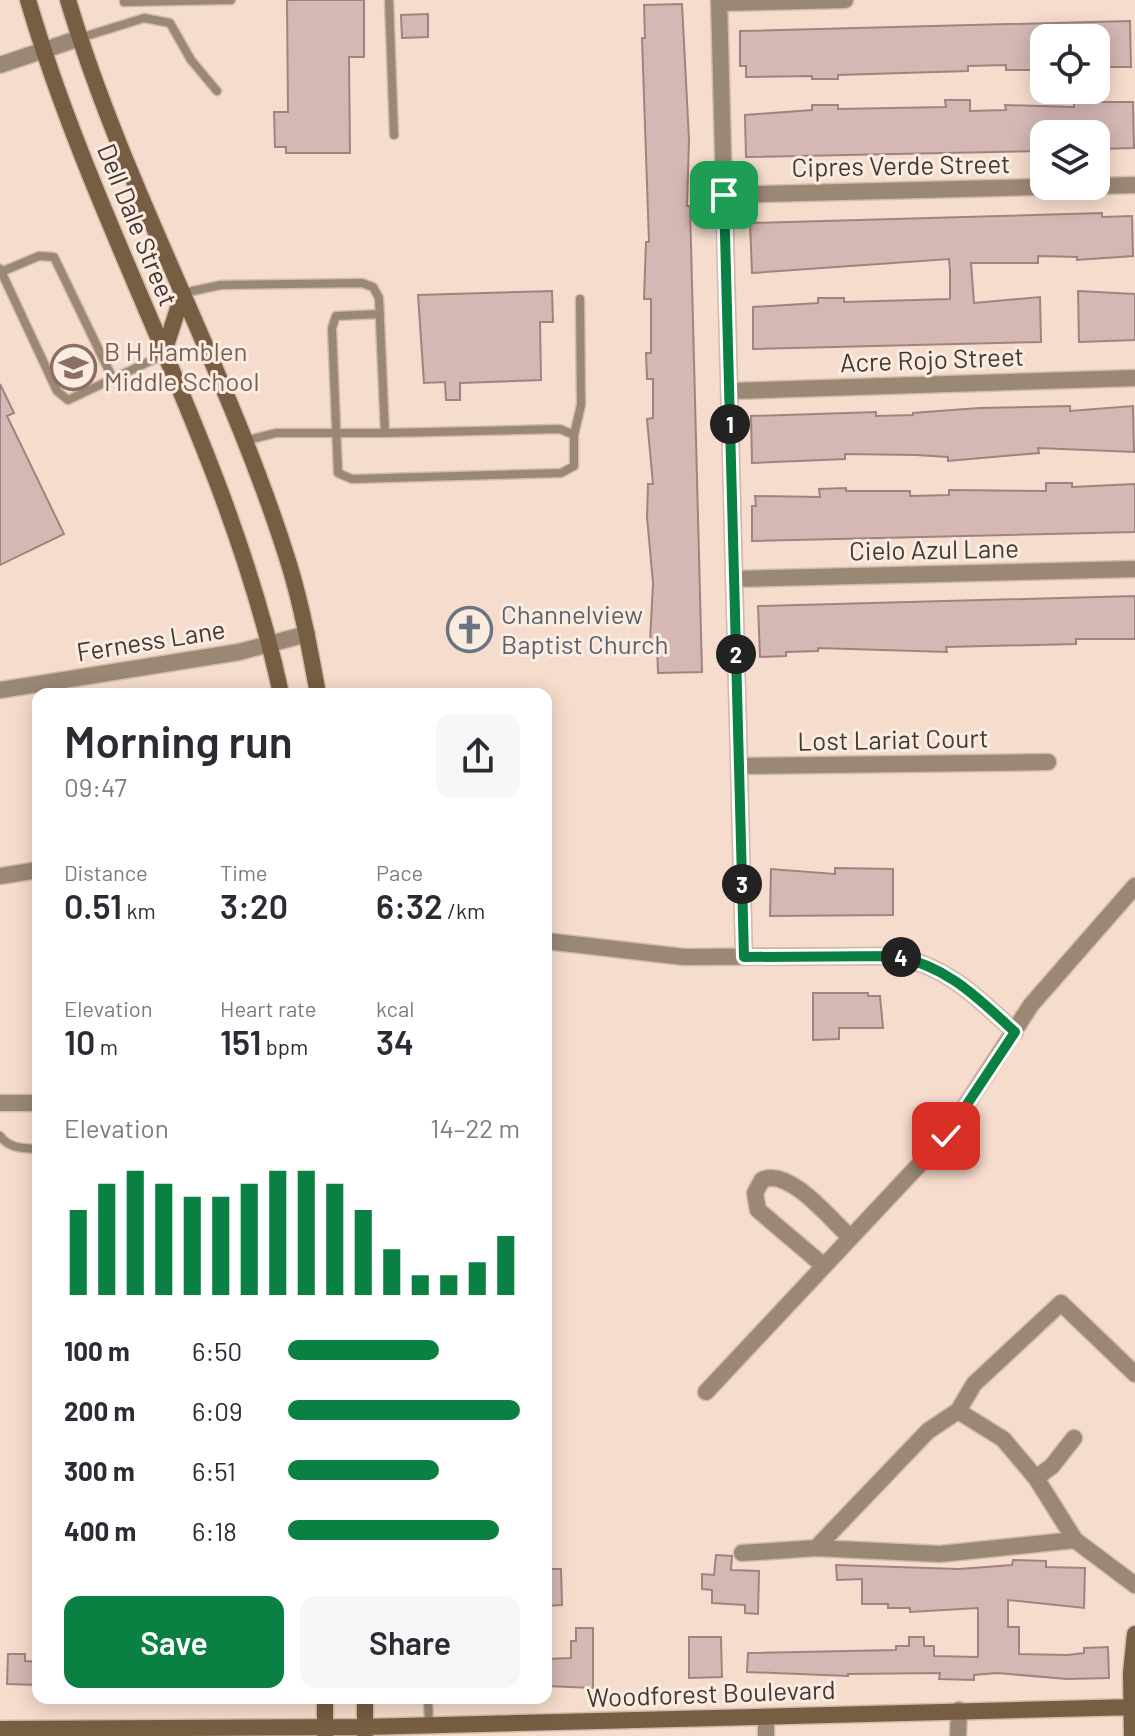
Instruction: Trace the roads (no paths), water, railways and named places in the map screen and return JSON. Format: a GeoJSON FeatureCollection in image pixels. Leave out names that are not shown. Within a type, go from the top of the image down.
{"type":"FeatureCollection","features":[{"type":"Feature","properties":{"kind":"main road","name":"Dell Dale Street"},"geometry":{"type":"LineString","coordinates":[[28,0],[42,50],[218,485],[270,643],[280,688]]}},
{"type":"Feature","properties":{"kind":"main road","name":"Dell Dale Street"},"geometry":{"type":"LineString","coordinates":[[68,0],[113,127],[243,441],[288,563],[307,634],[317,688]]}},
{"type":"Feature","properties":{"kind":"main road"},"geometry":{"type":"LineString","coordinates":[[163,355],[183,293]]}},
{"type":"Feature","properties":{"kind":"main road"},"geometry":{"type":"LineString","coordinates":[[1132,1736],[1135,1634]]}},
{"type":"Feature","properties":{"kind":"main road"},"geometry":{"type":"LineString","coordinates":[[325,1704],[325,1730]]}},
{"type":"Feature","properties":{"kind":"main road"},"geometry":{"type":"LineString","coordinates":[[365,1704],[365,1731]]}},
{"type":"Feature","properties":{"kind":"main road","name":"Woodforest Boulevard"},"geometry":{"type":"LineString","coordinates":[[0,1729],[365,1731],[429,1724],[549,1729],[766,1717],[1133,1707]]}},
{"type":"Feature","properties":{"kind":"street"},"geometry":{"type":"LineString","coordinates":[[744,957],[719,2],[845,0]]}},
{"type":"Feature","properties":{"kind":"street"},"geometry":{"type":"LineString","coordinates":[[0,65],[80,38]]}},
{"type":"Feature","properties":{"kind":"street"},"geometry":{"type":"LineString","coordinates":[[1110,186],[1135,185]]}},
{"type":"Feature","properties":{"kind":"street","name":"Cipres Verde Street"},"geometry":{"type":"LineString","coordinates":[[724,195],[1030,187]]}},
{"type":"Feature","properties":{"kind":"street","name":"Acre Rojo Street"},"geometry":{"type":"LineString","coordinates":[[730,391],[1135,378]]}},
{"type":"Feature","properties":{"kind":"street","name":"Cielo Azul Lane"},"geometry":{"type":"LineString","coordinates":[[734,579],[1135,569]]}},
{"type":"Feature","properties":{"kind":"street","name":"Ferness Lane"},"geometry":{"type":"LineString","coordinates":[[0,690],[239,652],[307,634]]}},
{"type":"Feature","properties":{"kind":"street","name":"Lost Lariat Court"},"geometry":{"type":"LineString","coordinates":[[739,766],[1048,762]]}},
{"type":"Feature","properties":{"kind":"street"},"geometry":{"type":"LineString","coordinates":[[0,876],[32,871]]}},
{"type":"Feature","properties":{"kind":"street"},"geometry":{"type":"LineString","coordinates":[[706,1392],[946,1136],[1031,1005],[1135,886]]}},
{"type":"Feature","properties":{"kind":"street"},"geometry":{"type":"LineString","coordinates":[[552,942],[684,957],[895,956],[919,961],[965,986],[1015,1032]]}},
{"type":"Feature","properties":{"kind":"street"},"geometry":{"type":"LineString","coordinates":[[0,1103],[32,1103]]}},
{"type":"Feature","properties":{"kind":"street"},"geometry":{"type":"LineString","coordinates":[[824,1266],[758,1210],[755,1193],[762,1180],[775,1176],[792,1183],[850,1237]]}},
{"type":"Feature","properties":{"kind":"street"},"geometry":{"type":"LineString","coordinates":[[816,1548],[928,1431],[958,1411],[974,1384],[1061,1303],[1135,1374]]}},
{"type":"Feature","properties":{"kind":"street"},"geometry":{"type":"LineString","coordinates":[[958,1411],[1003,1439],[1036,1478],[1075,1540],[1135,1585]]}},
{"type":"Feature","properties":{"kind":"street"},"geometry":{"type":"LineString","coordinates":[[1036,1478],[1052,1466],[1074,1438]]}},
{"type":"Feature","properties":{"kind":"street"},"geometry":{"type":"LineString","coordinates":[[742,1553],[816,1548],[940,1554],[1075,1540]]}},
{"type":"Feature","properties":{"kind":"street"},"geometry":{"type":"LineString","coordinates":[[958,1736],[959,1710]]}},
{"type":"Feature","properties":{"kind":"street"},"geometry":{"type":"LineString","coordinates":[[766,1717],[766,1736]]}},
{"type":"Feature","properties":{"kind":"lane"},"geometry":{"type":"LineString","coordinates":[[124,24],[124,1],[231,0]]}},
{"type":"Feature","properties":{"kind":"lane"},"geometry":{"type":"LineString","coordinates":[[389,0],[394,135]]}},
{"type":"Feature","properties":{"kind":"lane"},"geometry":{"type":"LineString","coordinates":[[80,38],[144,18],[170,23],[191,60],[217,91]]}},
{"type":"Feature","properties":{"kind":"lane"},"geometry":{"type":"LineString","coordinates":[[113,379],[54,257],[39,256],[1,271],[57,391],[68,400],[113,379],[163,355]]}},
{"type":"Feature","properties":{"kind":"lane"},"geometry":{"type":"LineString","coordinates":[[183,293],[221,285],[362,283],[373,287],[379,298],[385,433]]}},
{"type":"Feature","properties":{"kind":"lane"},"geometry":{"type":"LineString","coordinates":[[380,314],[336,316],[332,328],[338,473],[352,479],[561,473],[574,466],[574,435],[580,419],[580,299]]}},
{"type":"Feature","properties":{"kind":"lane"},"geometry":{"type":"LineString","coordinates":[[243,441],[276,433],[560,429],[574,435]]}},
{"type":"Feature","properties":{"kind":"lane"},"geometry":{"type":"LineString","coordinates":[[0,1136],[5,1143],[32,1149]]}},
{"type":"Feature","properties":{"kind":"lane"},"geometry":{"type":"LineString","coordinates":[[428,1704],[429,1724]]}},
{"type":"Feature","properties":{"kind":"place","name":"B H Hamblen Middle School"},"geometry":{"type":"Point","coordinates":[73,367]}},
{"type":"Feature","properties":{"kind":"place","name":"Channelview Baptist Church"},"geometry":{"type":"Point","coordinates":[470,630]}}]}
